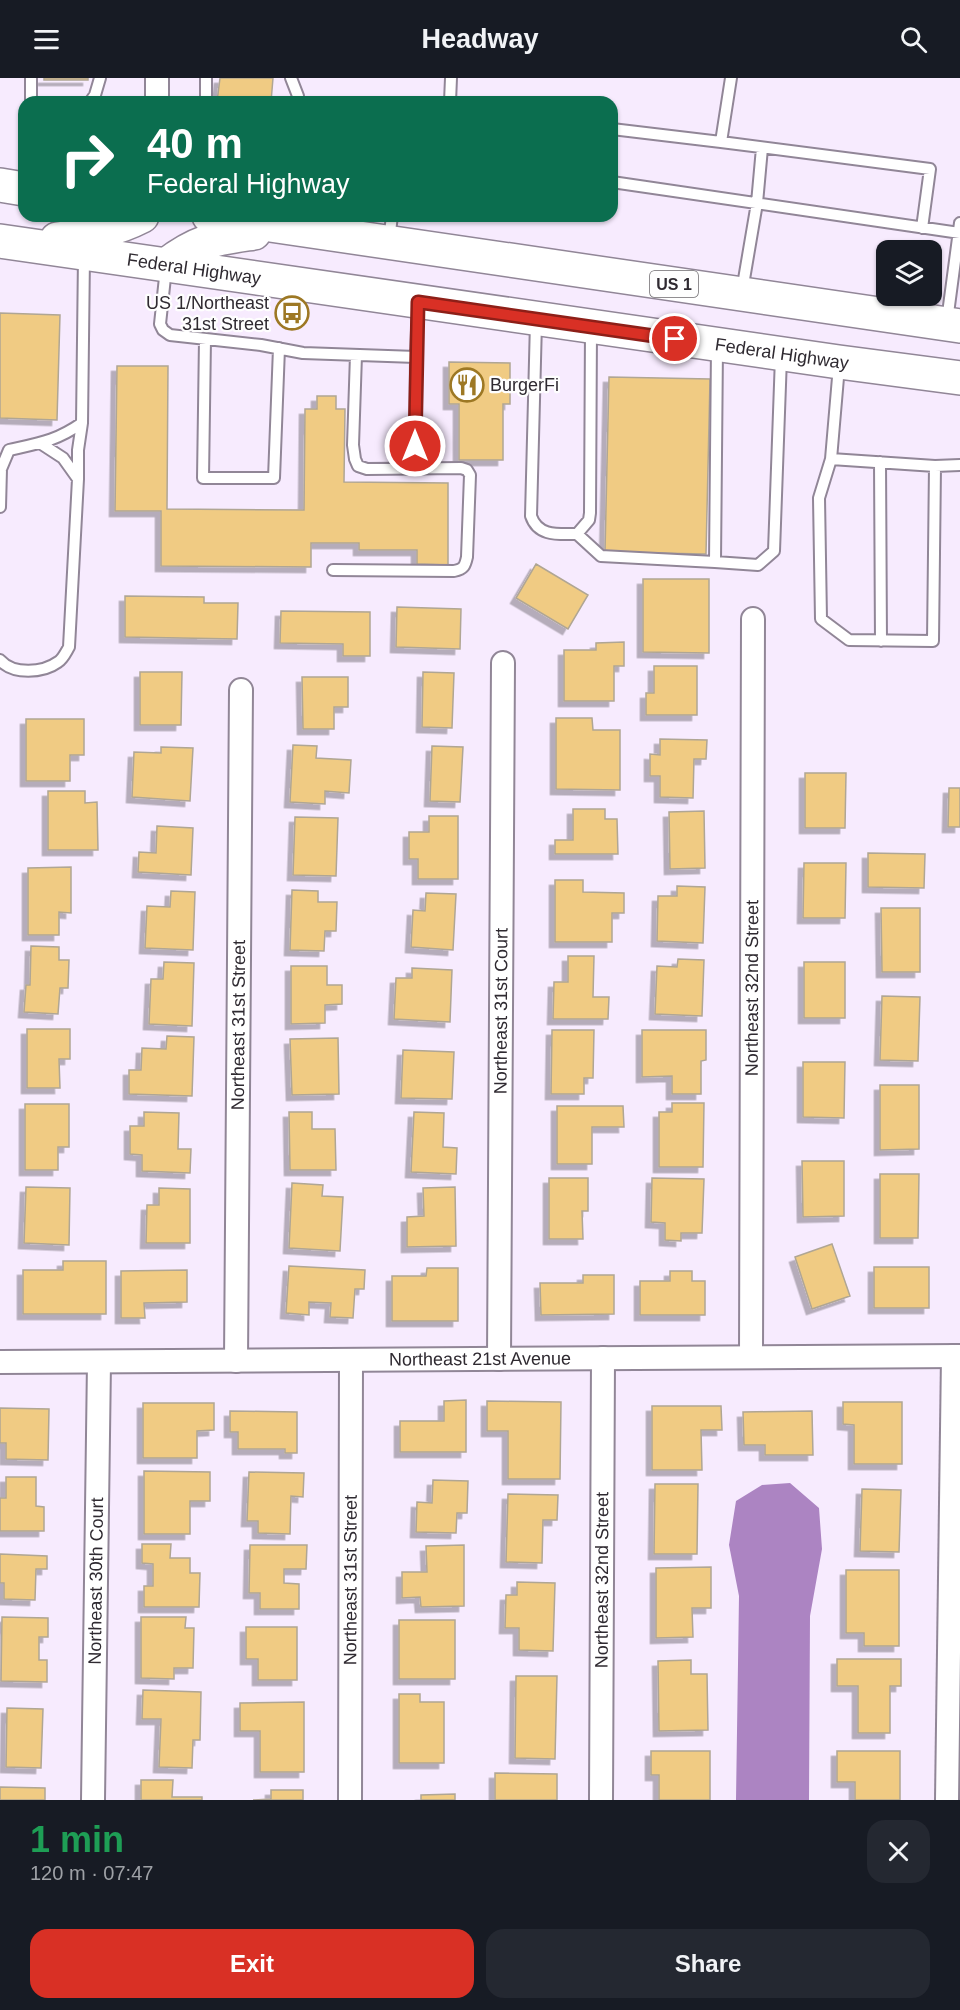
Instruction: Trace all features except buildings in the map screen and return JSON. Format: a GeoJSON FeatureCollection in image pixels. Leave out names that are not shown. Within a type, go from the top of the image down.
{"type":"FeatureCollection","features":[{"type":"Feature","properties":{"kind":"main road"},"geometry":{"type":"LineString","coordinates":[[0,185],[18,188]]}},
{"type":"Feature","properties":{"kind":"main road"},"geometry":{"type":"LineString","coordinates":[[11,243],[98,233],[131,222]]}},
{"type":"Feature","properties":{"kind":"main road"},"geometry":{"type":"LineString","coordinates":[[166,265],[186,250],[209,240],[282,223]]}},
{"type":"Feature","properties":{"kind":"main road","name":"US 1"},"geometry":{"type":"LineString","coordinates":[[282,223],[390,229],[741,294],[953,325]]}},
{"type":"Feature","properties":{"kind":"main road","name":"Federal Highway"},"geometry":{"type":"LineString","coordinates":[[11,243],[960,378]]}},
{"type":"Feature","properties":{"kind":"street"},"geometry":{"type":"LineString","coordinates":[[157,78],[157,96]]}},
{"type":"Feature","properties":{"kind":"street","name":"Northeast 32nd Street"},"geometry":{"type":"LineString","coordinates":[[752,1357],[753,620]]}},
{"type":"Feature","properties":{"kind":"street","name":"Northeast 31st Court"},"geometry":{"type":"LineString","coordinates":[[499,1359],[503,663]]}},
{"type":"Feature","properties":{"kind":"street","name":"Northeast 31st Street"},"geometry":{"type":"LineString","coordinates":[[236,1361],[241,690]]}},
{"type":"Feature","properties":{"kind":"street"},"geometry":{"type":"LineString","coordinates":[[947,1800],[956,1356]]}},
{"type":"Feature","properties":{"kind":"street","name":"Northeast 21st Avenue"},"geometry":{"type":"LineString","coordinates":[[0,1362],[956,1356]]}},
{"type":"Feature","properties":{"kind":"street","name":"Northeast 32nd Street"},"geometry":{"type":"LineString","coordinates":[[601,1800],[603,1358]]}},
{"type":"Feature","properties":{"kind":"street","name":"Northeast 31st Street"},"geometry":{"type":"LineString","coordinates":[[350,1800],[351,1360]]}},
{"type":"Feature","properties":{"kind":"street","name":"Northeast 30th Court"},"geometry":{"type":"LineString","coordinates":[[93,1800],[99,1362]]}},
{"type":"Feature","properties":{"kind":"lane"},"geometry":{"type":"LineString","coordinates":[[30,78],[30,96]]}},
{"type":"Feature","properties":{"kind":"lane"},"geometry":{"type":"LineString","coordinates":[[94,96],[100,78]]}},
{"type":"Feature","properties":{"kind":"lane"},"geometry":{"type":"LineString","coordinates":[[206,96],[207,78]]}},
{"type":"Feature","properties":{"kind":"lane"},"geometry":{"type":"LineString","coordinates":[[291,78],[298,96]]}},
{"type":"Feature","properties":{"kind":"lane"},"geometry":{"type":"LineString","coordinates":[[450,96],[451,78]]}},
{"type":"Feature","properties":{"kind":"lane"},"geometry":{"type":"LineString","coordinates":[[721,142],[730,78]]}},
{"type":"Feature","properties":{"kind":"lane"},"geometry":{"type":"LineString","coordinates":[[618,130],[930,169],[922,228]]}},
{"type":"Feature","properties":{"kind":"lane"},"geometry":{"type":"LineString","coordinates":[[741,294],[757,203],[762,148]]}},
{"type":"Feature","properties":{"kind":"lane"},"geometry":{"type":"LineString","coordinates":[[618,183],[922,228],[960,230],[953,325]]}},
{"type":"Feature","properties":{"kind":"lane"},"geometry":{"type":"LineString","coordinates":[[0,660],[12,668],[42,671],[60,661],[69,646],[78,450],[82,423],[84,253]]}},
{"type":"Feature","properties":{"kind":"lane"},"geometry":{"type":"LineString","coordinates":[[166,265],[160,324],[163,330],[170,335],[261,345],[303,353],[416,357]]}},
{"type":"Feature","properties":{"kind":"lane"},"geometry":{"type":"LineString","coordinates":[[415,468],[418,302]]}},
{"type":"Feature","properties":{"kind":"lane"},"geometry":{"type":"LineString","coordinates":[[536,319],[531,516],[534,524],[540,530],[550,533],[577,534],[601,556],[758,565],[774,551],[781,354]]}},
{"type":"Feature","properties":{"kind":"lane"},"geometry":{"type":"LineString","coordinates":[[577,534],[589,520],[590,513],[591,327]]}},
{"type":"Feature","properties":{"kind":"lane"},"geometry":{"type":"LineString","coordinates":[[205,339],[203,478],[274,478],[279,348]]}},
{"type":"Feature","properties":{"kind":"lane"},"geometry":{"type":"LineString","coordinates":[[715,562],[717,345]]}},
{"type":"Feature","properties":{"kind":"lane"},"geometry":{"type":"LineString","coordinates":[[333,570],[454,571],[461,570],[465,566],[467,557],[470,475],[467,470],[460,468],[367,469],[358,466],[353,445],[356,355]]}},
{"type":"Feature","properties":{"kind":"lane"},"geometry":{"type":"LineString","coordinates":[[839,362],[831,459],[819,498],[821,619],[849,640],[933,641],[935,466]]}},
{"type":"Feature","properties":{"kind":"lane"},"geometry":{"type":"LineString","coordinates":[[0,507],[1,469],[9,450],[63,436],[82,423]]}},
{"type":"Feature","properties":{"kind":"lane"},"geometry":{"type":"LineString","coordinates":[[40,443],[63,458],[78,479]]}},
{"type":"Feature","properties":{"kind":"lane"},"geometry":{"type":"LineString","coordinates":[[831,459],[935,466],[960,465]]}},
{"type":"Feature","properties":{"kind":"lane"},"geometry":{"type":"LineString","coordinates":[[880,462],[881,641]]}},
{"type":"Feature","properties":{"kind":"shaded area"},"geometry":{"type":"Polygon","coordinates":[[[790,1483],[819,1508],[822,1549],[810,1616],[809,1800],[736,1800],[739,1596],[729,1545],[736,1501],[762,1485],[790,1483]]]}},
{"type":"Feature","properties":{"kind":"place","name":"US 1/Northeast 31st Street"},"geometry":{"type":"Point","coordinates":[292,313]}},
{"type":"Feature","properties":{"kind":"place","name":"BurgerFi"},"geometry":{"type":"Point","coordinates":[467,385]}},
{"type":"Feature","properties":{"kind":"route"},"geometry":{"type":"LineString","coordinates":[[415,446],[418,302],[675,339]]}}]}
